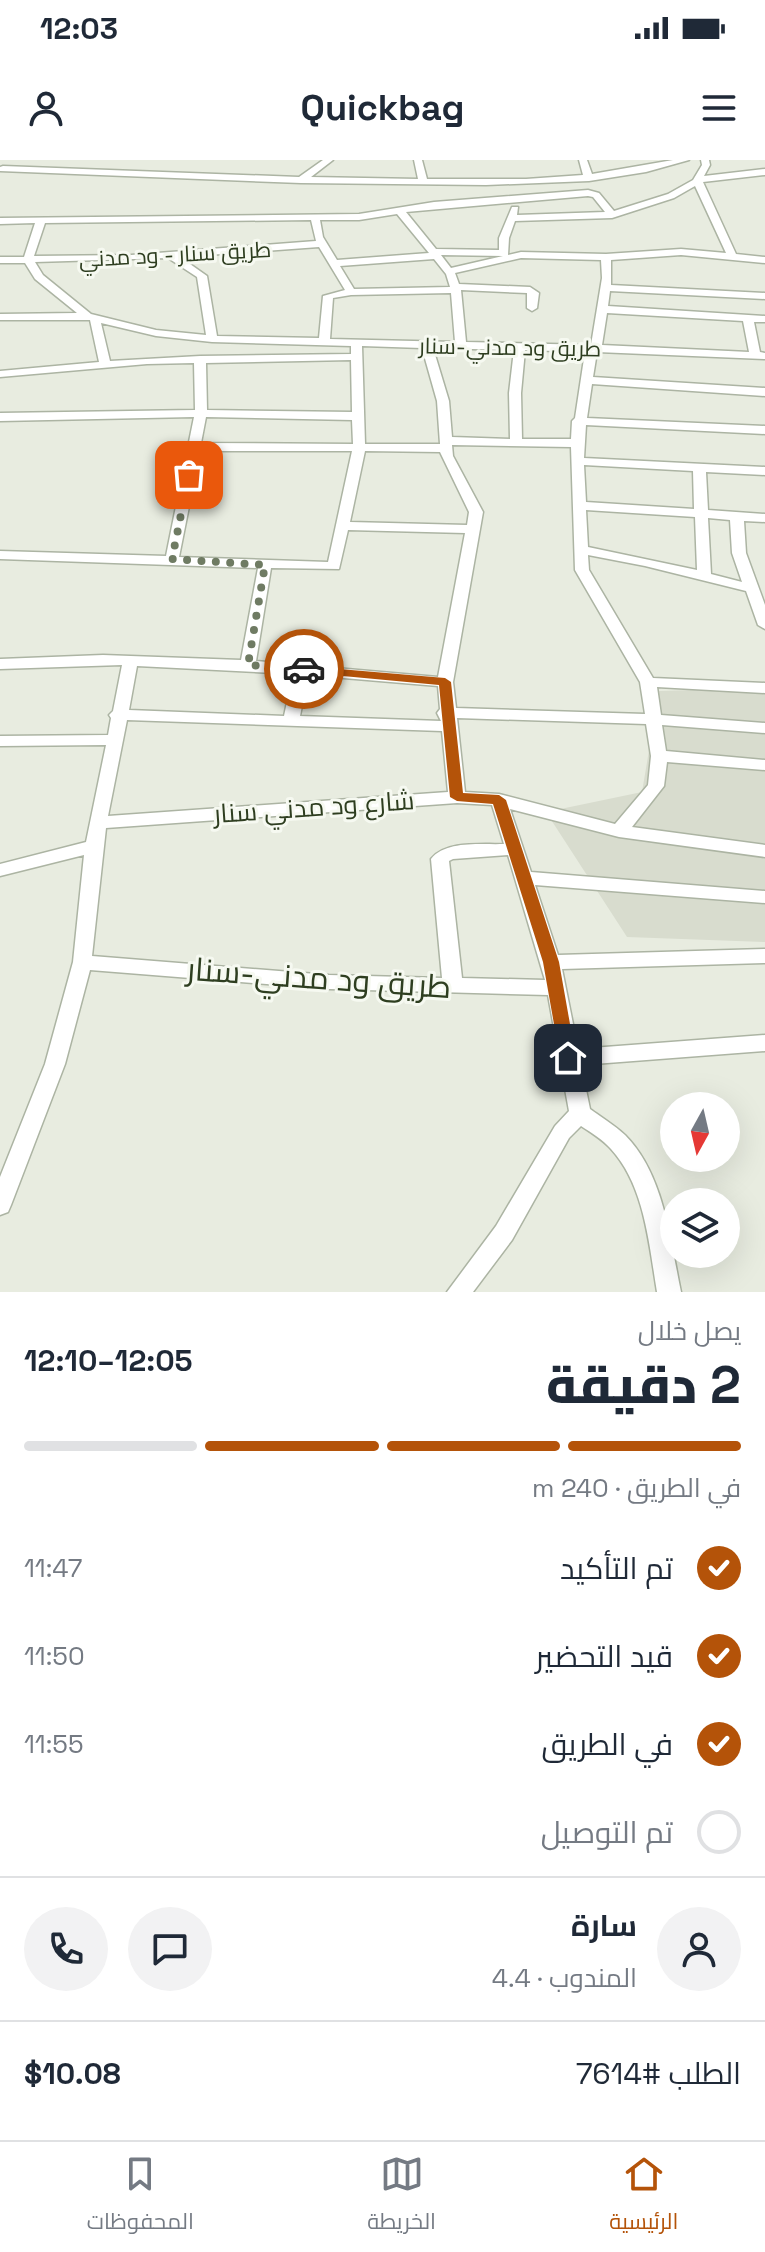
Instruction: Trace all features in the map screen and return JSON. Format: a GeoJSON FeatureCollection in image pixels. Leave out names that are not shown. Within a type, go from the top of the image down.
{"type":"FeatureCollection","features":[{"type":"Feature","properties":{"kind":"street"},"geometry":{"type":"LineString","coordinates":[[1,169],[17,160]]}},
{"type":"Feature","properties":{"kind":"street"},"geometry":{"type":"LineString","coordinates":[[62,171],[67,160]]}},
{"type":"Feature","properties":{"kind":"street"},"geometry":{"type":"LineString","coordinates":[[301,180],[329,160]]}},
{"type":"Feature","properties":{"kind":"street"},"geometry":{"type":"LineString","coordinates":[[418,160],[423,182]]}},
{"type":"Feature","properties":{"kind":"street"},"geometry":{"type":"LineString","coordinates":[[583,160],[589,178]]}},
{"type":"Feature","properties":{"kind":"street"},"geometry":{"type":"LineString","coordinates":[[1,169],[520,184],[589,178],[685,160]]}},
{"type":"Feature","properties":{"kind":"street"},"geometry":{"type":"LineString","coordinates":[[697,180],[706,165],[705,160]]}},
{"type":"Feature","properties":{"kind":"street"},"geometry":{"type":"LineString","coordinates":[[514,218],[612,215],[671,196],[697,180],[765,172]]}},
{"type":"Feature","properties":{"kind":"street"},"geometry":{"type":"LineString","coordinates":[[697,180],[732,256]]}},
{"type":"Feature","properties":{"kind":"street"},"geometry":{"type":"LineString","coordinates":[[0,221],[315,218],[592,194],[612,215]]}},
{"type":"Feature","properties":{"kind":"street"},"geometry":{"type":"LineString","coordinates":[[504,253],[504,238],[514,218],[513,200]]}},
{"type":"Feature","properties":{"kind":"street"},"geometry":{"type":"LineString","coordinates":[[400,211],[450,271],[456,289],[461,347]]}},
{"type":"Feature","properties":{"kind":"street"},"geometry":{"type":"LineString","coordinates":[[315,218],[322,244],[351,292]]}},
{"type":"Feature","properties":{"kind":"street"},"geometry":{"type":"LineString","coordinates":[[41,221],[28,260],[39,277],[91,317],[106,366]]}},
{"type":"Feature","properties":{"kind":"street","name":"طريق سنار - ود مدني"},"geometry":{"type":"LineString","coordinates":[[0,260],[174,258],[322,244]]}},
{"type":"Feature","properties":{"kind":"street"},"geometry":{"type":"LineString","coordinates":[[333,263],[435,254],[504,253],[606,257],[681,252],[765,260]]}},
{"type":"Feature","properties":{"kind":"street"},"geometry":{"type":"LineString","coordinates":[[450,271],[521,255]]}},
{"type":"Feature","properties":{"kind":"street"},"geometry":{"type":"LineString","coordinates":[[606,257],[605,288],[578,421],[581,550],[586,577],[618,626],[648,682],[659,756],[656,786],[619,831]]}},
{"type":"Feature","properties":{"kind":"street","name":"طريق سنار - ود مدني"},"geometry":{"type":"LineString","coordinates":[[174,258],[196,269],[205,283],[212,339]]}},
{"type":"Feature","properties":{"kind":"street"},"geometry":{"type":"LineString","coordinates":[[605,288],[765,296]]}},
{"type":"Feature","properties":{"kind":"street"},"geometry":{"type":"LineString","coordinates":[[324,341],[328,296],[351,292],[530,290],[534,293],[532,308]]}},
{"type":"Feature","properties":{"kind":"street"},"geometry":{"type":"LineString","coordinates":[[601,309],[765,319]]}},
{"type":"Feature","properties":{"kind":"street"},"geometry":{"type":"LineString","coordinates":[[0,317],[91,317]]}},
{"type":"Feature","properties":{"kind":"street","name":"طريق ود مدني-سنار"},"geometry":{"type":"LineString","coordinates":[[91,317],[134,329],[212,339],[760,356]]}},
{"type":"Feature","properties":{"kind":"street"},"geometry":{"type":"LineString","coordinates":[[748,318],[760,356]]}},
{"type":"Feature","properties":{"kind":"street"},"geometry":{"type":"LineString","coordinates":[[0,555],[334,566],[359,448],[354,357],[356,342]]}},
{"type":"Feature","properties":{"kind":"street"},"geometry":{"type":"LineString","coordinates":[[427,345],[443,401],[447,445],[476,512],[450,639],[445,682],[446,720],[457,797]]}},
{"type":"Feature","properties":{"kind":"street"},"geometry":{"type":"LineString","coordinates":[[516,443],[515,393],[520,348]]}},
{"type":"Feature","properties":{"kind":"street"},"geometry":{"type":"LineString","coordinates":[[0,374],[200,359],[354,357]]}},
{"type":"Feature","properties":{"kind":"street"},"geometry":{"type":"LineString","coordinates":[[172,559],[201,414],[200,359]]}},
{"type":"Feature","properties":{"kind":"street","name":"طريق ود مدني-سنار"},"geometry":{"type":"LineString","coordinates":[[588,380],[765,392]]}},
{"type":"Feature","properties":{"kind":"street"},"geometry":{"type":"LineString","coordinates":[[0,417],[201,414],[357,416]]}},
{"type":"Feature","properties":{"kind":"street"},"geometry":{"type":"LineString","coordinates":[[578,421],[765,430]]}},
{"type":"Feature","properties":{"kind":"street"},"geometry":{"type":"LineString","coordinates":[[194,447],[359,448],[577,443]]}},
{"type":"Feature","properties":{"kind":"street"},"geometry":{"type":"LineString","coordinates":[[578,461],[765,471]]}},
{"type":"Feature","properties":{"kind":"street"},"geometry":{"type":"LineString","coordinates":[[699,468],[704,576]]}},
{"type":"Feature","properties":{"kind":"street"},"geometry":{"type":"LineString","coordinates":[[581,506],[765,518]]}},
{"type":"Feature","properties":{"kind":"street"},"geometry":{"type":"LineString","coordinates":[[737,517],[738,545],[765,625]]}},
{"type":"Feature","properties":{"kind":"street"},"geometry":{"type":"LineString","coordinates":[[341,526],[474,529]]}},
{"type":"Feature","properties":{"kind":"street"},"geometry":{"type":"LineString","coordinates":[[581,550],[676,566],[750,588]]}},
{"type":"Feature","properties":{"kind":"street"},"geometry":{"type":"LineString","coordinates":[[248,665],[265,565]]}},
{"type":"Feature","properties":{"kind":"street"},"geometry":{"type":"LineString","coordinates":[[0,664],[103,660],[248,665],[445,682]]}},
{"type":"Feature","properties":{"kind":"street"},"geometry":{"type":"LineString","coordinates":[[0,1205],[55,1064],[82,962],[94,846],[112,740],[130,663]]}},
{"type":"Feature","properties":{"kind":"street"},"geometry":{"type":"LineString","coordinates":[[291,721],[302,669]]}},
{"type":"Feature","properties":{"kind":"street"},"geometry":{"type":"LineString","coordinates":[[648,682],[765,688]]}},
{"type":"Feature","properties":{"kind":"street"},"geometry":{"type":"LineString","coordinates":[[117,715],[291,721],[653,719],[765,728]]}},
{"type":"Feature","properties":{"kind":"street"},"geometry":{"type":"LineString","coordinates":[[0,741],[112,740]]}},
{"type":"Feature","properties":{"kind":"street"},"geometry":{"type":"LineString","coordinates":[[659,756],[765,765]]}},
{"type":"Feature","properties":{"kind":"street","name":"شارع ود مدني سنار"},"geometry":{"type":"LineString","coordinates":[[98,823],[457,797],[499,800],[619,831],[765,851]]}},
{"type":"Feature","properties":{"kind":"street"},"geometry":{"type":"LineString","coordinates":[[499,800],[551,962],[580,1113],[620,1144],[639,1177],[652,1210],[669,1292]]}},
{"type":"Feature","properties":{"kind":"street"},"geometry":{"type":"LineString","coordinates":[[0,870],[94,846]]}},
{"type":"Feature","properties":{"kind":"street"},"geometry":{"type":"LineString","coordinates":[[453,987],[440,859],[449,853],[515,849]]}},
{"type":"Feature","properties":{"kind":"street"},"geometry":{"type":"LineString","coordinates":[[524,878],[765,897]]}},
{"type":"Feature","properties":{"kind":"street"},"geometry":{"type":"LineString","coordinates":[[551,962],[765,956]]}},
{"type":"Feature","properties":{"kind":"street","name":"طريق ود مدني-سنار"},"geometry":{"type":"LineString","coordinates":[[82,962],[329,982],[557,988]]}},
{"type":"Feature","properties":{"kind":"street"},"geometry":{"type":"LineString","coordinates":[[568,1058],[765,1043]]}},
{"type":"Feature","properties":{"kind":"street"},"geometry":{"type":"LineString","coordinates":[[459,1292],[504,1233],[562,1132],[580,1113]]}},
{"type":"Feature","properties":{"kind":"shaded area"},"geometry":{"type":"Polygon","coordinates":[[[765,688],[765,942],[627,937],[546,812],[642,792],[659,691],[765,688]]]}},
{"type":"Feature","properties":{"kind":"way so far"},"geometry":{"type":"LineString","coordinates":[[189,475],[172,559],[265,565],[248,665],[304,669]]}},
{"type":"Feature","properties":{"kind":"route"},"geometry":{"type":"LineString","coordinates":[[304,669],[445,682],[448,742],[457,797],[499,800],[551,962],[568,1058]]}}]}
